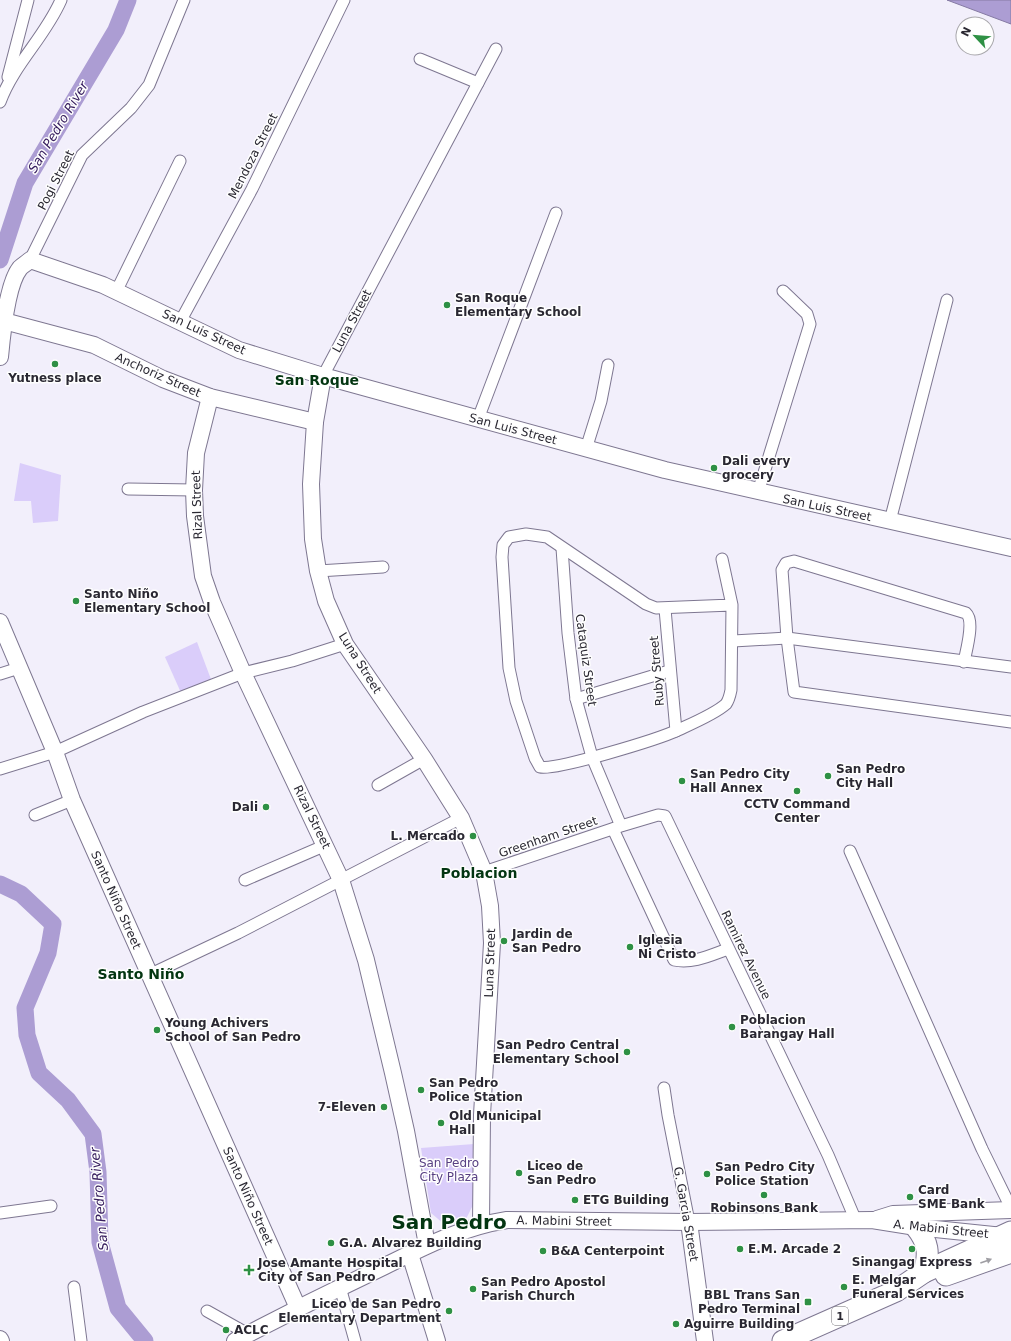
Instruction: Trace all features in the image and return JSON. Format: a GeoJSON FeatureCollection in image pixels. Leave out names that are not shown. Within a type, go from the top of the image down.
{"type":"FeatureCollection","features":[{"type":"Feature","properties":{"kind":"highway"},"geometry":{"type":"LineString","coordinates":[[916,1227],[923,1236],[928,1247],[928,1260],[924,1272]]}},
{"type":"Feature","properties":{"kind":"highway","name":"1"},"geometry":{"type":"LineString","coordinates":[[896,1291],[924,1272],[1009,1239]]}},
{"type":"Feature","properties":{"kind":"highway","name":"1"},"geometry":{"type":"LineString","coordinates":[[783,1341],[896,1291],[920,1285],[1009,1239]]}},
{"type":"Feature","properties":{"kind":"street"},"geometry":{"type":"LineString","coordinates":[[0,102],[7,83],[28,0]]}},
{"type":"Feature","properties":{"kind":"street"},"geometry":{"type":"LineString","coordinates":[[7,83],[54,15],[61,0]]}},
{"type":"Feature","properties":{"kind":"street","name":"Pogi Street"},"geometry":{"type":"LineString","coordinates":[[30,260],[82,155],[131,108],[149,86],[184,0]]}},
{"type":"Feature","properties":{"kind":"street","name":"Mendoza Street"},"geometry":{"type":"LineString","coordinates":[[180,322],[252,189],[344,0]]}},
{"type":"Feature","properties":{"kind":"street","name":"Luna Street"},"geometry":{"type":"LineString","coordinates":[[481,1224],[482,1115],[492,943],[490,906],[484,872],[461,818],[424,759],[345,644],[326,601],[318,571],[313,539],[311,484],[315,422],[322,376],[496,49]]}},
{"type":"Feature","properties":{"kind":"street"},"geometry":{"type":"LineString","coordinates":[[420,59],[478,83]]}},
{"type":"Feature","properties":{"kind":"street"},"geometry":{"type":"LineString","coordinates":[[116,292],[180,161]]}},
{"type":"Feature","properties":{"kind":"street"},"geometry":{"type":"LineString","coordinates":[[478,419],[556,213]]}},
{"type":"Feature","properties":{"kind":"street"},"geometry":{"type":"LineString","coordinates":[[0,357],[2,321],[16,275],[20,268],[30,260]]}},
{"type":"Feature","properties":{"kind":"street","name":"San Luis Street"},"geometry":{"type":"LineString","coordinates":[[30,260],[104,285],[239,350],[322,376],[665,470],[1011,548]]}},
{"type":"Feature","properties":{"kind":"street"},"geometry":{"type":"LineString","coordinates":[[758,492],[777,425],[810,324],[808,314],[783,291]]}},
{"type":"Feature","properties":{"kind":"street"},"geometry":{"type":"LineString","coordinates":[[890,521],[947,300]]}},
{"type":"Feature","properties":{"kind":"street","name":"Anchoriz Street"},"geometry":{"type":"LineString","coordinates":[[2,321],[94,345],[163,379],[210,397],[315,422]]}},
{"type":"Feature","properties":{"kind":"street"},"geometry":{"type":"LineString","coordinates":[[586,449],[601,401],[608,366]]}},
{"type":"Feature","properties":{"kind":"street","name":"Rizal Street"},"geometry":{"type":"LineString","coordinates":[[210,397],[196,453],[194,490],[195,516],[204,576],[212,602],[242,673],[342,880],[366,960],[393,1073],[406,1131],[427,1245]]}},
{"type":"Feature","properties":{"kind":"street"},"geometry":{"type":"LineString","coordinates":[[128,489],[194,490]]}},
{"type":"Feature","properties":{"kind":"street"},"geometry":{"type":"LineString","coordinates":[[722,559],[732,605],[733,641],[731,690],[728,700],[720,708],[676,731],[592,757],[549,768],[540,767],[535,758],[516,701],[509,668],[502,557],[504,545],[509,536],[526,534],[547,538],[646,604],[665,608],[732,605]]}},
{"type":"Feature","properties":{"kind":"street","name":"Cataquiz Street"},"geometry":{"type":"LineString","coordinates":[[562,548],[568,633],[576,699],[592,757],[617,828],[674,960],[683,961],[706,957],[728,949]]}},
{"type":"Feature","properties":{"kind":"street"},"geometry":{"type":"LineString","coordinates":[[964,662],[970,625],[969,615],[966,613],[794,561],[786,562],[782,570],[787,638],[794,692],[1011,722]]}},
{"type":"Feature","properties":{"kind":"street"},"geometry":{"type":"LineString","coordinates":[[318,571],[383,567]]}},
{"type":"Feature","properties":{"kind":"street","name":"Ruby Street"},"geometry":{"type":"LineString","coordinates":[[665,608],[676,731]]}},
{"type":"Feature","properties":{"kind":"street","name":"Santo Niño Street"},"geometry":{"type":"LineString","coordinates":[[0,622],[55,752],[72,800],[298,1308]]}},
{"type":"Feature","properties":{"kind":"street"},"geometry":{"type":"LineString","coordinates":[[733,641],[787,638],[1011,668]]}},
{"type":"Feature","properties":{"kind":"street"},"geometry":{"type":"LineString","coordinates":[[0,769],[55,752],[143,712],[242,673],[292,661],[345,644]]}},
{"type":"Feature","properties":{"kind":"street"},"geometry":{"type":"LineString","coordinates":[[0,674],[19,668]]}},
{"type":"Feature","properties":{"kind":"street"},"geometry":{"type":"LineString","coordinates":[[576,699],[670,671]]}},
{"type":"Feature","properties":{"kind":"street"},"geometry":{"type":"LineString","coordinates":[[378,785],[424,759]]}},
{"type":"Feature","properties":{"kind":"street"},"geometry":{"type":"LineString","coordinates":[[35,815],[72,800]]}},
{"type":"Feature","properties":{"kind":"street","name":"Ramirez Avenue"},"geometry":{"type":"LineString","coordinates":[[617,828],[658,815],[665,816],[828,1155],[856,1221]]}},
{"type":"Feature","properties":{"kind":"street"},"geometry":{"type":"LineString","coordinates":[[149,976],[238,933],[461,818]]}},
{"type":"Feature","properties":{"kind":"street","name":"Greenham Street"},"geometry":{"type":"LineString","coordinates":[[484,872],[617,828]]}},
{"type":"Feature","properties":{"kind":"street"},"geometry":{"type":"LineString","coordinates":[[245,880],[326,845]]}},
{"type":"Feature","properties":{"kind":"street"},"geometry":{"type":"LineString","coordinates":[[850,851],[982,1149],[1011,1209]]}},
{"type":"Feature","properties":{"kind":"street","name":"G. Garcia Street"},"geometry":{"type":"LineString","coordinates":[[664,1088],[689,1222],[706,1341]]}},
{"type":"Feature","properties":{"kind":"street"},"geometry":{"type":"LineString","coordinates":[[0,1213],[51,1206]]}},
{"type":"Feature","properties":{"kind":"street","name":"A. Mabini Street"},"geometry":{"type":"LineString","coordinates":[[241,1338],[340,1287],[427,1245],[481,1224],[507,1220],[689,1222],[856,1221],[872,1220],[893,1214],[1011,1209]]}},
{"type":"Feature","properties":{"kind":"street","name":"A. Mabini Street"},"geometry":{"type":"LineString","coordinates":[[872,1220],[1009,1239]]}},
{"type":"Feature","properties":{"kind":"street"},"geometry":{"type":"LineString","coordinates":[[410,1254],[437,1341]]}},
{"type":"Feature","properties":{"kind":"street"},"geometry":{"type":"LineString","coordinates":[[74,1287],[81,1341]]}},
{"type":"Feature","properties":{"kind":"street"},"geometry":{"type":"LineString","coordinates":[[340,1287],[355,1341]]}},
{"type":"Feature","properties":{"kind":"street"},"geometry":{"type":"LineString","coordinates":[[207,1311],[241,1338]]}},
{"type":"Feature","properties":{"kind":"green space"},"geometry":{"type":"Polygon","coordinates":[[[20,463],[61,475],[58,521],[33,523],[31,501],[14,501],[20,463]]]}},
{"type":"Feature","properties":{"kind":"green space"},"geometry":{"type":"Polygon","coordinates":[[[197,642],[212,682],[182,695],[165,657],[197,642]]]}},
{"type":"Feature","properties":{"kind":"green space","name":"San Pedro City Plaza"},"geometry":{"type":"Polygon","coordinates":[[[474,1144],[473,1205],[466,1219],[455,1224],[444,1224],[431,1213],[421,1148],[474,1144]]]}},
{"type":"Feature","properties":{"kind":"shaded area"},"geometry":{"type":"Polygon","coordinates":[[[947,0],[1011,0],[1011,24],[995,18],[995,16],[990,16],[947,0]]]}},
{"type":"Feature","properties":{"kind":"waterway","name":"San Pedro River"},"geometry":{"type":"LineString","coordinates":[[0,260],[25,183],[116,30],[128,0]]}},
{"type":"Feature","properties":{"kind":"waterway","name":"San Pedro River"},"geometry":{"type":"LineString","coordinates":[[0,884],[21,894],[53,924],[48,953],[25,1008],[27,1035],[39,1073],[68,1100],[93,1134],[98,1172],[100,1242],[118,1308],[145,1341]]}},
{"type":"Feature","properties":{"kind":"place","name":"San Roque Elementary School"},"geometry":{"type":"Point","coordinates":[447,305]}},
{"type":"Feature","properties":{"kind":"place","name":"Yutness place"},"geometry":{"type":"Point","coordinates":[55,364]}},
{"type":"Feature","properties":{"kind":"place","name":"Dali every grocery"},"geometry":{"type":"Point","coordinates":[714,468]}},
{"type":"Feature","properties":{"kind":"place","name":"Santo Niño Elementary School"},"geometry":{"type":"Point","coordinates":[76,601]}},
{"type":"Feature","properties":{"kind":"place","name":"San Pedro City Hall"},"geometry":{"type":"Point","coordinates":[828,776]}},
{"type":"Feature","properties":{"kind":"place","name":"San Pedro City Hall Annex"},"geometry":{"type":"Point","coordinates":[682,781]}},
{"type":"Feature","properties":{"kind":"place","name":"CCTV Command Center"},"geometry":{"type":"Point","coordinates":[797,791]}},
{"type":"Feature","properties":{"kind":"place","name":"Dali"},"geometry":{"type":"Point","coordinates":[266,807]}},
{"type":"Feature","properties":{"kind":"place","name":"L. Mercado"},"geometry":{"type":"Point","coordinates":[473,836]}},
{"type":"Feature","properties":{"kind":"place","name":"Jardin de San Pedro"},"geometry":{"type":"Point","coordinates":[504,941]}},
{"type":"Feature","properties":{"kind":"place","name":"Iglesia Ni Cristo"},"geometry":{"type":"Point","coordinates":[630,947]}},
{"type":"Feature","properties":{"kind":"place","name":"Poblacion Barangay Hall"},"geometry":{"type":"Point","coordinates":[732,1027]}},
{"type":"Feature","properties":{"kind":"place","name":"Young Achivers School of San Pedro"},"geometry":{"type":"Point","coordinates":[157,1030]}},
{"type":"Feature","properties":{"kind":"place","name":"San Pedro Central Elementary School"},"geometry":{"type":"Point","coordinates":[627,1052]}},
{"type":"Feature","properties":{"kind":"place","name":"San Pedro Police Station"},"geometry":{"type":"Point","coordinates":[421,1090]}},
{"type":"Feature","properties":{"kind":"place","name":"7-Eleven"},"geometry":{"type":"Point","coordinates":[384,1107]}},
{"type":"Feature","properties":{"kind":"place","name":"Old Municipal Hall"},"geometry":{"type":"Point","coordinates":[441,1123]}},
{"type":"Feature","properties":{"kind":"place","name":"Liceo de San Pedro"},"geometry":{"type":"Point","coordinates":[519,1173]}},
{"type":"Feature","properties":{"kind":"place","name":"San Pedro City Police Station"},"geometry":{"type":"Point","coordinates":[707,1174]}},
{"type":"Feature","properties":{"kind":"place","name":"Robinsons Bank"},"geometry":{"type":"Point","coordinates":[764,1195]}},
{"type":"Feature","properties":{"kind":"place","name":"Card SME Bank"},"geometry":{"type":"Point","coordinates":[910,1197]}},
{"type":"Feature","properties":{"kind":"place","name":"ETG Building"},"geometry":{"type":"Point","coordinates":[575,1200]}},
{"type":"Feature","properties":{"kind":"place","name":"G.A. Alvarez Building"},"geometry":{"type":"Point","coordinates":[331,1243]}},
{"type":"Feature","properties":{"kind":"place","name":"E.M. Arcade 2"},"geometry":{"type":"Point","coordinates":[740,1249]}},
{"type":"Feature","properties":{"kind":"place","name":"Sinangag Express"},"geometry":{"type":"Point","coordinates":[912,1249]}},
{"type":"Feature","properties":{"kind":"place","name":"B&A Centerpoint"},"geometry":{"type":"Point","coordinates":[543,1251]}},
{"type":"Feature","properties":{"kind":"place","name":"Jose Amante Hospital City of San Pedro"},"geometry":{"type":"Point","coordinates":[249,1270]}},
{"type":"Feature","properties":{"kind":"place","name":"E. Melgar Funeral Services"},"geometry":{"type":"Point","coordinates":[844,1287]}},
{"type":"Feature","properties":{"kind":"place","name":"San Pedro Apostol Parish Church"},"geometry":{"type":"Point","coordinates":[473,1289]}},
{"type":"Feature","properties":{"kind":"place","name":"BBL Trans San Pedro Terminal"},"geometry":{"type":"Point","coordinates":[808,1302]}},
{"type":"Feature","properties":{"kind":"place","name":"Liceo de San Pedro Elementary Department"},"geometry":{"type":"Point","coordinates":[449,1311]}},
{"type":"Feature","properties":{"kind":"place","name":"Aguirre Building"},"geometry":{"type":"Point","coordinates":[676,1324]}},
{"type":"Feature","properties":{"kind":"place","name":"ACLC"},"geometry":{"type":"Point","coordinates":[226,1330]}},
{"type":"Feature","properties":{"kind":"district","name":"San Roque"},"geometry":{"type":"Point","coordinates":[317,380]}},
{"type":"Feature","properties":{"kind":"district","name":"Poblacion"},"geometry":{"type":"Point","coordinates":[479,873]}},
{"type":"Feature","properties":{"kind":"district","name":"Santo Niño"},"geometry":{"type":"Point","coordinates":[141,974]}},
{"type":"Feature","properties":{"kind":"district","name":"San Pedro"},"geometry":{"type":"Point","coordinates":[449,1222]}}]}
